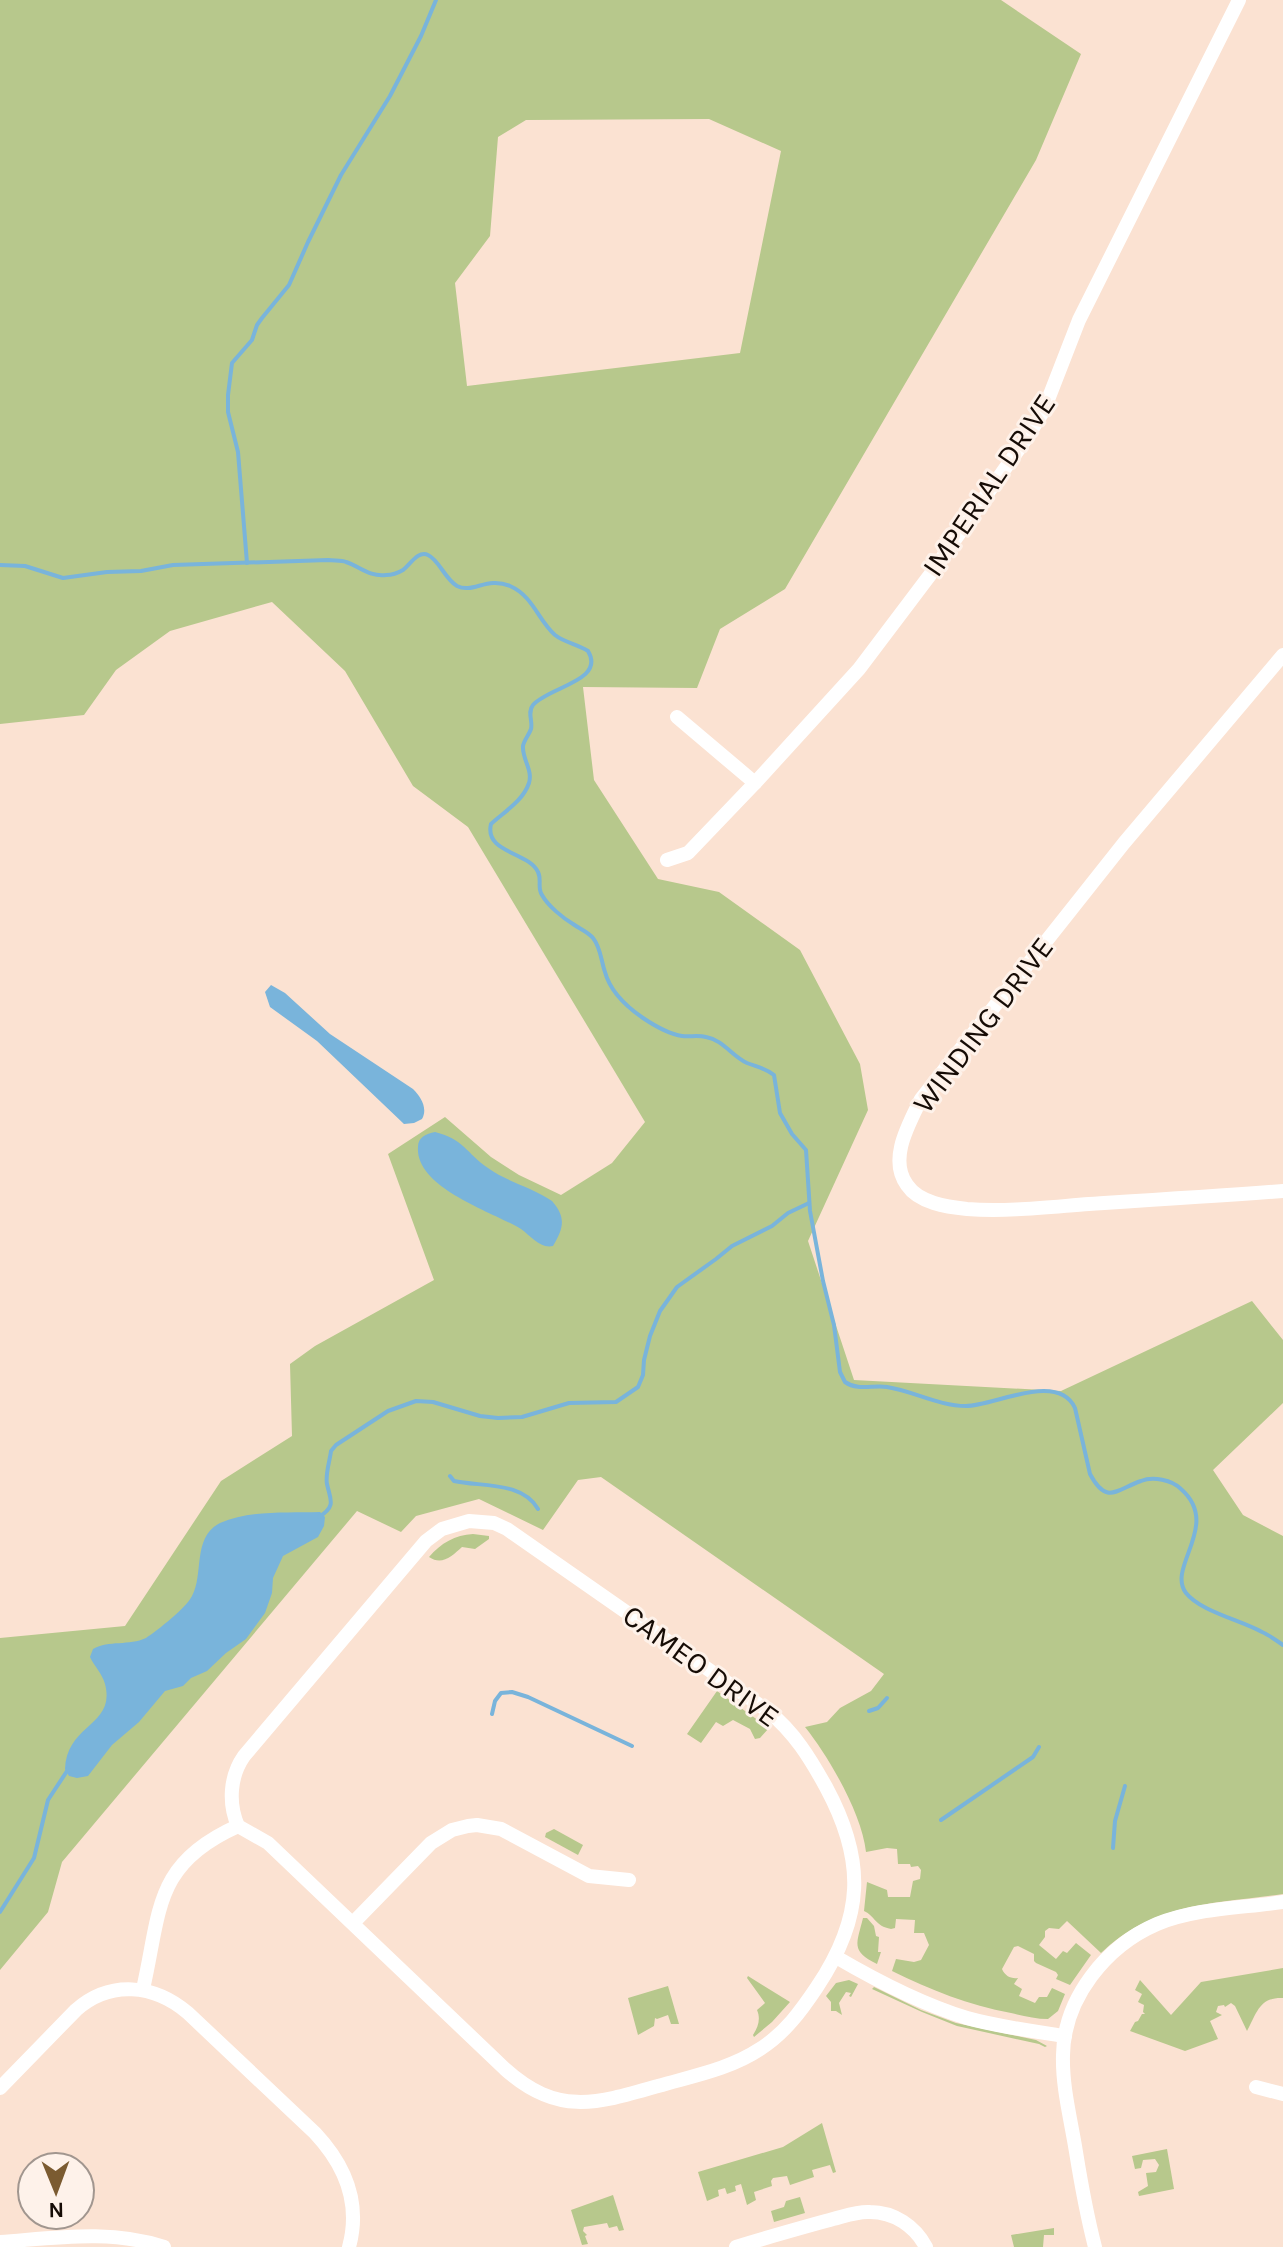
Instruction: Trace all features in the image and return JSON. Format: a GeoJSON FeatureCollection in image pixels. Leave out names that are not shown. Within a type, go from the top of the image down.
{"type":"FeatureCollection","features":[{"type":"Feature","properties":{"kind":"street","name":"IMPERIAL DRIVE"},"geometry":{"type":"LineString","coordinates":[[667,860],[688,853],[859,669],[1028,436],[1049,400],[1079,320],[1239,0]]}},
{"type":"Feature","properties":{"kind":"street","name":"WINDING DRIVE"},"geometry":{"type":"LineString","coordinates":[[1283,655],[1124,843],[921,1099],[904,1135],[900,1156],[900,1170],[907,1186],[923,1200],[966,1209],[1020,1209],[1283,1191]]}},
{"type":"Feature","properties":{"kind":"street"},"geometry":{"type":"LineString","coordinates":[[677,717],[755,783]]}},
{"type":"Feature","properties":{"kind":"street","name":"CAMEO DRIVE"},"geometry":{"type":"LineString","coordinates":[[469,1521],[494,1523],[515,1534],[721,1677],[768,1711],[796,1737],[839,1811],[850,1842],[853,1900],[847,1932],[836,1957],[797,2016],[775,2038],[751,2055],[717,2069],[610,2100],[580,2103],[545,2096],[517,2080],[268,1843],[238,1826],[232,1789],[240,1762],[409,1560],[432,1535],[449,1526],[469,1521]]}},
{"type":"Feature","properties":{"kind":"street"},"geometry":{"type":"LineString","coordinates":[[143,1989],[159,1905],[170,1881],[181,1865],[202,1847],[238,1826]]}},
{"type":"Feature","properties":{"kind":"street"},"geometry":{"type":"LineString","coordinates":[[353,1923],[431,1843],[452,1830],[468,1826],[501,1829],[583,1874],[629,1880]]}},
{"type":"Feature","properties":{"kind":"street"},"geometry":{"type":"LineString","coordinates":[[1095,2247],[1064,2078],[1065,2036],[1077,2002],[1097,1969],[1112,1953],[1157,1924],[1182,1917],[1283,1902]]}},
{"type":"Feature","properties":{"kind":"street"},"geometry":{"type":"LineString","coordinates":[[836,1957],[946,2011],[996,2025],[1065,2036]]}},
{"type":"Feature","properties":{"kind":"street"},"geometry":{"type":"LineString","coordinates":[[0,2088],[89,2000],[104,1992],[123,1988],[158,1994],[180,2006],[332,2152],[343,2170],[351,2195],[353,2226],[349,2247]]}},
{"type":"Feature","properties":{"kind":"street"},"geometry":{"type":"LineString","coordinates":[[1256,2087],[1283,2094]]}},
{"type":"Feature","properties":{"kind":"street"},"geometry":{"type":"LineString","coordinates":[[736,2247],[872,2212],[901,2220],[913,2228],[926,2247]]}},
{"type":"Feature","properties":{"kind":"street"},"geometry":{"type":"LineString","coordinates":[[0,2242],[100,2235],[164,2247]]}},
{"type":"Feature","properties":{"kind":"green space"},"geometry":{"type":"Polygon","coordinates":[[[0,0],[1001,0],[1081,54],[1036,160],[785,589],[720,629],[697,688],[583,687],[594,780],[658,879],[719,892],[800,950],[860,1064],[868,1110],[808,1241],[854,1380],[1061,1391],[1252,1301],[1283,1340],[1283,1403],[1213,1470],[1243,1515],[1283,1536],[1283,1894],[1186,1908],[1164,1915],[1121,1936],[1101,1953],[1067,1921],[1059,1929],[1049,1928],[1039,1945],[1056,1959],[1076,1943],[1091,1955],[1070,1985],[1056,1979],[1056,1972],[1036,1963],[1034,1954],[1018,1946],[1014,1947],[1002,1969],[1008,1976],[1018,1978],[1014,1984],[1022,1989],[1019,1996],[1035,2003],[1039,1997],[1047,1997],[1052,1988],[1065,1994],[1058,2011],[1048,2019],[995,2010],[965,2001],[892,1971],[896,1959],[921,1960],[929,1945],[924,1933],[914,1933],[915,1920],[896,1919],[895,1928],[891,1929],[882,1926],[864,1911],[867,1882],[887,1890],[888,1897],[910,1897],[913,1881],[920,1879],[921,1870],[918,1866],[898,1864],[897,1849],[866,1852],[858,1821],[843,1786],[805,1727],[827,1722],[840,1708],[871,1691],[884,1674],[601,1477],[578,1480],[543,1530],[479,1499],[416,1516],[401,1532],[357,1511],[62,1862],[48,1912],[0,1970],[0,1638],[125,1626],[221,1481],[292,1436],[290,1364],[315,1346],[434,1280],[388,1154],[445,1117],[491,1157],[519,1175],[561,1195],[612,1163],[645,1122],[468,827],[413,786],[345,671],[272,602],[170,631],[116,670],[84,715],[0,724],[0,0]],[[709,119],[526,120],[498,137],[490,236],[455,283],[467,386],[740,353],[781,151],[709,119]]]}},
{"type":"Feature","properties":{"kind":"green space"},"geometry":{"type":"Polygon","coordinates":[[[473,1534],[489,1536],[489,1539],[475,1549],[462,1547],[443,1560],[429,1557],[449,1541],[473,1534]]]}},
{"type":"Feature","properties":{"kind":"green space"},"geometry":{"type":"Polygon","coordinates":[[[717,1691],[769,1728],[755,1739],[750,1729],[733,1720],[723,1726],[716,1722],[701,1743],[687,1734],[717,1691]]]}},
{"type":"Feature","properties":{"kind":"green space"},"geometry":{"type":"Polygon","coordinates":[[[554,1829],[583,1845],[578,1855],[545,1837],[554,1829]]]}},
{"type":"Feature","properties":{"kind":"green space"},"geometry":{"type":"Polygon","coordinates":[[[863,1918],[874,1926],[879,1937],[878,1952],[881,1952],[877,1964],[859,1950],[863,1918]]]}},
{"type":"Feature","properties":{"kind":"green space"},"geometry":{"type":"Polygon","coordinates":[[[1283,1968],[1283,1998],[1264,2003],[1247,2031],[1231,2003],[1225,2007],[1218,2006],[1216,2012],[1222,2015],[1210,2021],[1218,2039],[1185,2051],[1130,2031],[1145,2014],[1144,2005],[1138,2002],[1142,1994],[1135,1990],[1140,1980],[1171,2015],[1201,1982],[1283,1968]]]}},
{"type":"Feature","properties":{"kind":"green space"},"geometry":{"type":"Polygon","coordinates":[[[748,1976],[790,2002],[754,2037],[759,2020],[757,2010],[765,2003],[748,1976]]]}},
{"type":"Feature","properties":{"kind":"green space"},"geometry":{"type":"Polygon","coordinates":[[[849,1980],[858,1984],[851,1997],[851,1993],[846,1992],[839,2003],[842,2015],[831,2011],[831,2002],[826,1996],[836,1983],[849,1980]]]}},
{"type":"Feature","properties":{"kind":"green space"},"geometry":{"type":"Polygon","coordinates":[[[668,1986],[679,2024],[671,2024],[668,2015],[655,2018],[654,2026],[638,2035],[628,1998],[668,1986]]]}},
{"type":"Feature","properties":{"kind":"green space"},"geometry":{"type":"Polygon","coordinates":[[[874,1987],[956,2023],[1036,2040],[1047,2046],[957,2026],[872,1989],[874,1987]]]}},
{"type":"Feature","properties":{"kind":"green space"},"geometry":{"type":"Polygon","coordinates":[[[822,2123],[836,2172],[833,2173],[830,2165],[812,2170],[814,2177],[790,2185],[787,2176],[773,2178],[772,2186],[754,2192],[756,2200],[747,2205],[741,2184],[735,2186],[736,2191],[727,2194],[725,2188],[718,2190],[719,2196],[707,2201],[698,2172],[783,2147],[822,2123]]]}},
{"type":"Feature","properties":{"kind":"green space"},"geometry":{"type":"Polygon","coordinates":[[[1167,2149],[1174,2189],[1139,2196],[1138,2192],[1148,2186],[1146,2173],[1156,2172],[1159,2165],[1155,2159],[1143,2160],[1141,2168],[1135,2169],[1132,2156],[1167,2149]]]}},
{"type":"Feature","properties":{"kind":"green space"},"geometry":{"type":"Polygon","coordinates":[[[613,2195],[624,2230],[619,2231],[617,2226],[609,2228],[607,2223],[584,2227],[588,2244],[582,2245],[571,2210],[613,2195]]]}},
{"type":"Feature","properties":{"kind":"green space"},"geometry":{"type":"Polygon","coordinates":[[[800,2197],[805,2213],[774,2222],[771,2211],[784,2207],[786,2201],[800,2197]]]}},
{"type":"Feature","properties":{"kind":"green space"},"geometry":{"type":"Polygon","coordinates":[[[1054,2228],[1054,2235],[1044,2235],[1043,2247],[1014,2247],[1011,2235],[1054,2228]]]}},
{"type":"Feature","properties":{"kind":"water"},"geometry":{"type":"Polygon","coordinates":[[[271,985],[285,993],[330,1034],[413,1089],[423,1103],[422,1119],[404,1124],[317,1041],[270,1007],[265,992],[271,985]]]}},
{"type":"Feature","properties":{"kind":"water"},"geometry":{"type":"Polygon","coordinates":[[[435,1132],[459,1143],[495,1173],[552,1201],[562,1218],[553,1246],[540,1244],[521,1229],[458,1197],[429,1175],[420,1162],[418,1144],[423,1136],[435,1132]]]}},
{"type":"Feature","properties":{"kind":"water"},"geometry":{"type":"Polygon","coordinates":[[[320,1512],[325,1517],[318,1537],[283,1556],[273,1578],[265,1613],[246,1639],[207,1671],[191,1678],[183,1686],[165,1691],[139,1722],[112,1745],[88,1776],[69,1776],[65,1769],[68,1754],[81,1733],[104,1709],[107,1698],[104,1680],[90,1657],[93,1649],[146,1638],[178,1612],[189,1601],[196,1587],[206,1537],[220,1523],[256,1514],[320,1512]]]}},
{"type":"Feature","properties":{"kind":"waterway"},"geometry":{"type":"LineString","coordinates":[[247,563],[238,452],[228,412],[232,363],[252,340],[257,325],[289,285],[341,175],[390,96],[436,0]]}},
{"type":"Feature","properties":{"kind":"waterway"},"geometry":{"type":"LineString","coordinates":[[0,565],[25,566],[63,578],[173,565],[328,560],[344,561],[370,573],[390,575],[406,568],[424,554],[435,561],[457,586],[469,588],[502,583],[518,590],[555,635],[588,651],[591,661],[589,670],[582,677],[540,699],[531,708],[531,729],[523,746],[530,774],[529,783],[518,801],[491,824],[491,834],[500,847],[533,865],[539,875],[541,892],[548,903],[593,938],[611,986],[631,1009],[672,1033],[712,1039],[747,1063],[774,1075],[780,1113],[806,1150],[810,1211],[834,1325],[840,1372],[845,1382],[860,1387],[897,1389],[966,1406],[1040,1391],[1067,1397],[1075,1408],[1090,1474],[1102,1490],[1113,1492],[1146,1480],[1162,1480],[1181,1489],[1192,1503],[1196,1517],[1183,1571],[1182,1583],[1186,1593],[1210,1610],[1265,1633],[1283,1645]]}},
{"type":"Feature","properties":{"kind":"waterway"},"geometry":{"type":"LineString","coordinates":[[319,1517],[330,1506],[327,1472],[331,1451],[388,1411],[416,1401],[433,1402],[498,1418],[522,1417],[569,1403],[616,1402],[638,1387],[650,1336],[660,1311],[677,1287],[732,1246],[809,1203]]}},
{"type":"Feature","properties":{"kind":"waterway"},"geometry":{"type":"LineString","coordinates":[[450,1476],[454,1481],[512,1489],[531,1500],[538,1509]]}},
{"type":"Feature","properties":{"kind":"waterway"},"geometry":{"type":"LineString","coordinates":[[492,1714],[501,1693],[512,1692],[632,1746]]}},
{"type":"Feature","properties":{"kind":"waterway"},"geometry":{"type":"LineString","coordinates":[[869,1711],[878,1708],[887,1698]]}},
{"type":"Feature","properties":{"kind":"waterway"},"geometry":{"type":"LineString","coordinates":[[941,1820],[1033,1757],[1039,1747]]}},
{"type":"Feature","properties":{"kind":"waterway"},"geometry":{"type":"LineString","coordinates":[[0,1912],[34,1858],[48,1800],[69,1768]]}},
{"type":"Feature","properties":{"kind":"waterway"},"geometry":{"type":"LineString","coordinates":[[1113,1848],[1115,1821],[1125,1786]]}}]}
